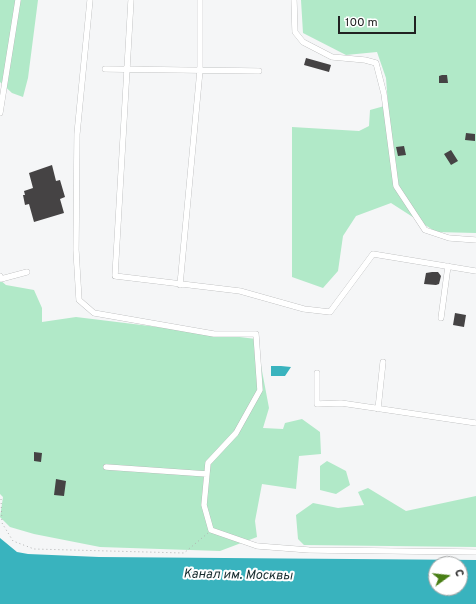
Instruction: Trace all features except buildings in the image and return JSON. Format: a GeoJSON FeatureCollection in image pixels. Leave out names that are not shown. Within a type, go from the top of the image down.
{"type":"FeatureCollection","features":[{"type":"Feature","properties":{"kind":"street"},"geometry":{"type":"LineString","coordinates":[[0,113],[18,0]]}},
{"type":"Feature","properties":{"kind":"street"},"geometry":{"type":"LineString","coordinates":[[90,0],[77,134],[76,250],[79,300],[94,314],[214,334],[256,334],[260,390],[236,433],[208,463],[204,505],[211,530],[257,546],[309,550],[476,552]]}},
{"type":"Feature","properties":{"kind":"street"},"geometry":{"type":"LineString","coordinates":[[131,0],[115,276],[240,292],[304,309],[330,312],[373,254],[476,271]]}},
{"type":"Feature","properties":{"kind":"street"},"geometry":{"type":"LineString","coordinates":[[180,285],[200,70],[200,0]]}},
{"type":"Feature","properties":{"kind":"street"},"geometry":{"type":"LineString","coordinates":[[294,0],[295,32],[303,42],[332,57],[365,60],[376,63],[384,94],[396,186],[425,230],[449,238],[476,240]]}},
{"type":"Feature","properties":{"kind":"street"},"geometry":{"type":"LineString","coordinates":[[105,69],[259,71]]}},
{"type":"Feature","properties":{"kind":"street"},"geometry":{"type":"LineString","coordinates":[[441,318],[448,266]]}},
{"type":"Feature","properties":{"kind":"street"},"geometry":{"type":"LineString","coordinates":[[0,276],[1,279],[27,272]]}},
{"type":"Feature","properties":{"kind":"street"},"geometry":{"type":"LineString","coordinates":[[378,409],[383,362]]}},
{"type":"Feature","properties":{"kind":"street"},"geometry":{"type":"LineString","coordinates":[[317,373],[317,404],[341,403],[476,423]]}},
{"type":"Feature","properties":{"kind":"street"},"geometry":{"type":"LineString","coordinates":[[106,467],[207,474]]}},
{"type":"Feature","properties":{"kind":"path"},"geometry":{"type":"LineString","coordinates":[[1,499],[2,523],[5,529],[13,541],[34,550],[184,554],[211,530]]}},
{"type":"Feature","properties":{"kind":"green space"},"geometry":{"type":"Polygon","coordinates":[[[0,0],[38,0],[28,78],[23,97],[12,93],[0,82],[0,0]]]}},
{"type":"Feature","properties":{"kind":"green space"},"geometry":{"type":"Polygon","coordinates":[[[301,0],[476,0],[476,233],[436,232],[391,203],[356,216],[343,236],[338,271],[323,288],[292,277],[292,127],[359,131],[369,126],[370,110],[388,105],[386,78],[377,52],[346,55],[303,33],[301,0]]]}},
{"type":"Feature","properties":{"kind":"green space"},"geometry":{"type":"Polygon","coordinates":[[[0,280],[6,285],[34,290],[42,308],[42,322],[76,317],[256,339],[269,408],[263,428],[283,429],[285,423],[302,419],[320,432],[321,454],[299,456],[296,489],[262,484],[255,521],[257,537],[220,551],[100,547],[34,534],[10,527],[0,517],[3,497],[0,494],[0,280]]]}},
{"type":"Feature","properties":{"kind":"green space"},"geometry":{"type":"Polygon","coordinates":[[[327,461],[346,471],[350,485],[336,494],[320,490],[320,466],[327,461]]]}},
{"type":"Feature","properties":{"kind":"green space"},"geometry":{"type":"Polygon","coordinates":[[[368,488],[406,511],[476,496],[476,547],[304,545],[298,539],[296,515],[313,503],[338,508],[364,505],[358,492],[368,488]]]}},
{"type":"Feature","properties":{"kind":"water"},"geometry":{"type":"Polygon","coordinates":[[[271,366],[291,367],[285,376],[271,376],[271,366]]]}},
{"type":"Feature","properties":{"kind":"water","name":"Канал им. Москвы"},"geometry":{"type":"Polygon","coordinates":[[[0,538],[17,552],[28,554],[99,557],[428,560],[428,596],[468,596],[468,560],[476,560],[476,604],[0,604],[0,538]]]}}]}
